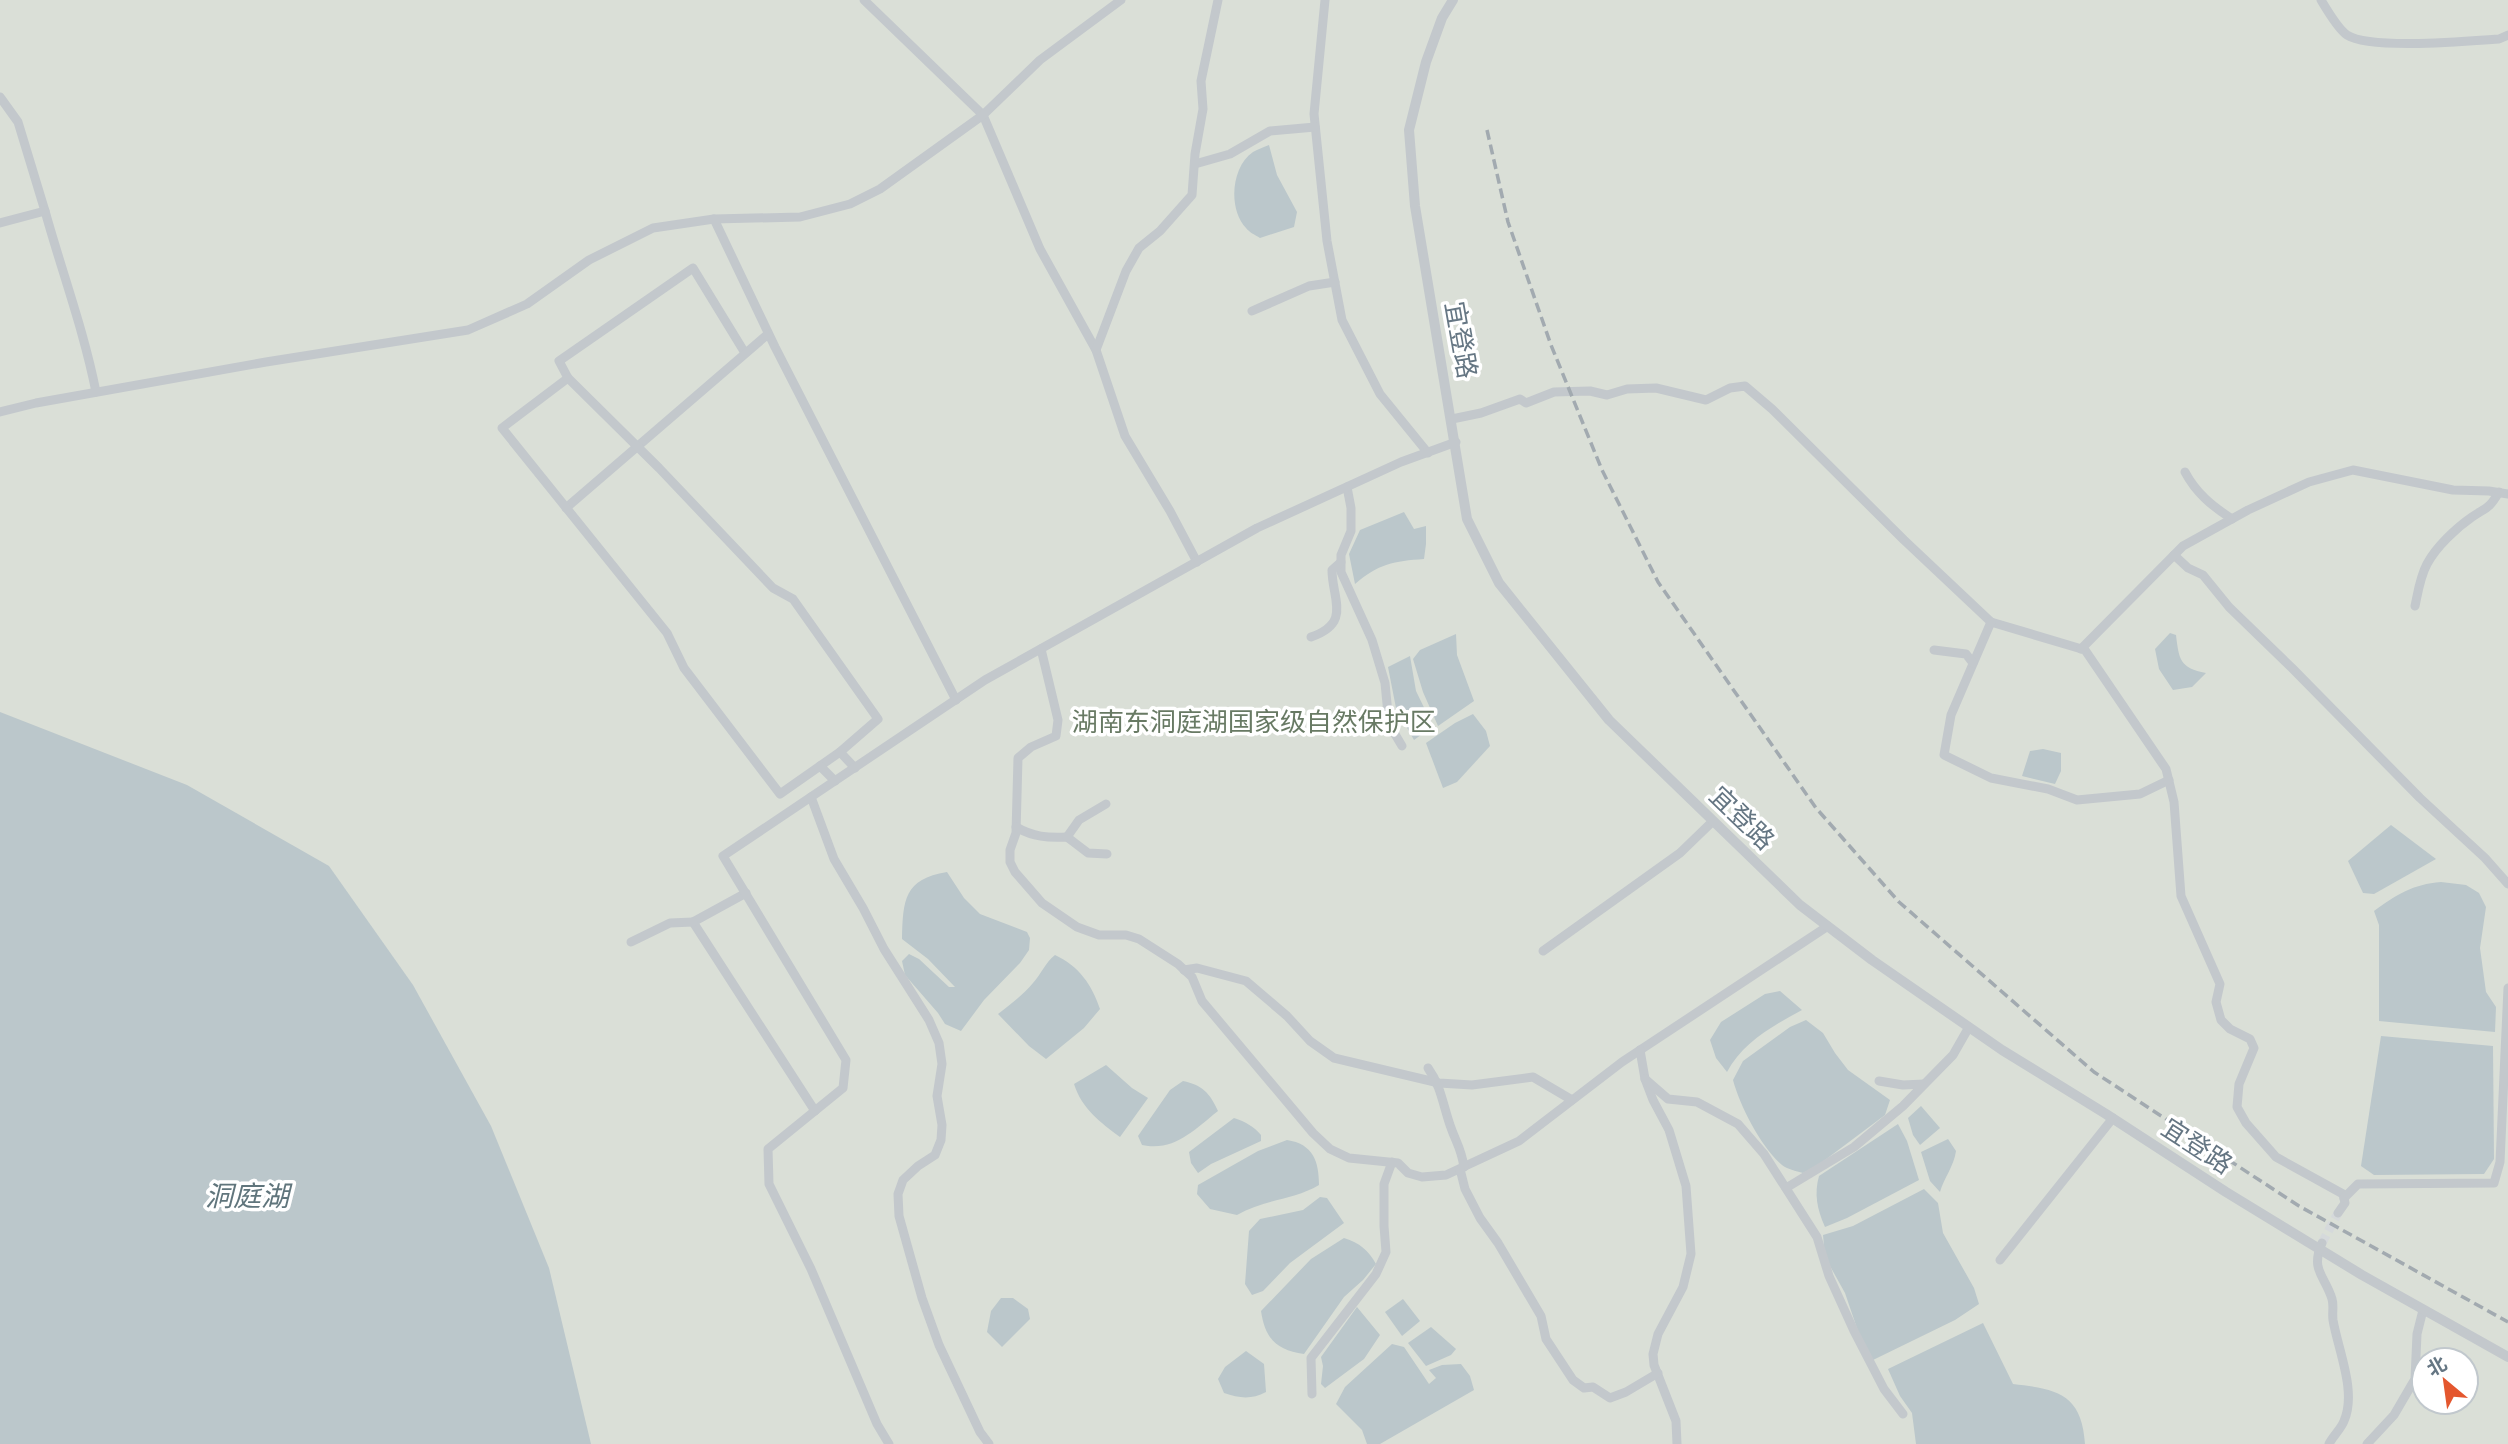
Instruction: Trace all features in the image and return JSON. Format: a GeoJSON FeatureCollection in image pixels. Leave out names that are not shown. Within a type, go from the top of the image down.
{"type":"FeatureCollection","features":[{"type":"Feature","properties":{"kind":"street"},"geometry":{"type":"LineString","coordinates":[[864,0],[984,115],[1040,249],[1096,351],[1125,436],[1197,562]]}},
{"type":"Feature","properties":{"kind":"street"},"geometry":{"type":"LineString","coordinates":[[0,412],[267,362],[468,330],[527,304],[589,260],[653,228],[714,219],[800,217],[850,204],[880,189],[984,115],[1041,60],[1121,0]]}},
{"type":"Feature","properties":{"kind":"street"},"geometry":{"type":"LineString","coordinates":[[1096,351],[1126,271],[1139,248],[1160,231],[1192,195],[1203,110],[1201,81],[1218,0]]}},
{"type":"Feature","properties":{"kind":"street"},"geometry":{"type":"LineString","coordinates":[[1325,0],[1314,114],[1326,241],[1342,320],[1380,394],[1428,453]]}},
{"type":"Feature","properties":{"kind":"street","name":"宜登路"},"geometry":{"type":"LineString","coordinates":[[1453,0],[1442,18],[1430,49],[1409,130],[1415,206],[1467,519],[1499,583],[1609,720],[1800,905],[1872,960],[1969,1027],[2225,1192],[2321,1246],[2423,1310],[2508,1357]]}},
{"type":"Feature","properties":{"kind":"street"},"geometry":{"type":"LineString","coordinates":[[2325,1],[2346,35],[2365,41],[2438,43],[2499,39],[2508,34]]}},
{"type":"Feature","properties":{"kind":"street"},"geometry":{"type":"LineString","coordinates":[[0,97],[18,122],[66,285],[79,320],[96,392]]}},
{"type":"Feature","properties":{"kind":"street"},"geometry":{"type":"LineString","coordinates":[[1195,163],[1230,154],[1270,131],[1315,127]]}},
{"type":"Feature","properties":{"kind":"street"},"geometry":{"type":"LineString","coordinates":[[0,223],[45,211]]}},
{"type":"Feature","properties":{"kind":"street"},"geometry":{"type":"LineString","coordinates":[[714,219],[768,334],[956,700]]}},
{"type":"Feature","properties":{"kind":"street"},"geometry":{"type":"LineString","coordinates":[[568,378],[502,428],[667,633],[684,668],[780,794],[840,752],[878,719],[793,599],[772,588],[638,447],[568,378],[559,361],[692,268],[745,354]]}},
{"type":"Feature","properties":{"kind":"street"},"geometry":{"type":"LineString","coordinates":[[1252,311],[1309,286],[1335,282]]}},
{"type":"Feature","properties":{"kind":"street"},"geometry":{"type":"LineString","coordinates":[[566,508],[768,334]]}},
{"type":"Feature","properties":{"kind":"street"},"geometry":{"type":"LineString","coordinates":[[1452,419],[1481,413],[1520,399],[1526,403],[1555,392],[1590,391],[1607,395],[1627,389],[1656,388],[1706,400],[1730,388],[1745,386],[1991,622],[2085,650],[2166,769],[2174,802],[2181,896],[2221,984],[2216,1002],[2221,1020],[2230,1030],[2250,1040],[2254,1048],[2239,1084],[2237,1107],[2246,1123],[2276,1157],[2343,1194],[2345,1203],[2338,1213]]}},
{"type":"Feature","properties":{"kind":"street"},"geometry":{"type":"LineString","coordinates":[[889,1444],[877,1424],[811,1269],[769,1184],[768,1149],[843,1088],[846,1060],[723,856],[985,680],[1257,528],[1456,442]]}},
{"type":"Feature","properties":{"kind":"street"},"geometry":{"type":"LineString","coordinates":[[2081,649],[2183,546],[2309,482],[2353,470],[2453,490],[2504,493]]}},
{"type":"Feature","properties":{"kind":"street"},"geometry":{"type":"LineString","coordinates":[[2185,472],[2192,485],[2209,504],[2232,519]]}},
{"type":"Feature","properties":{"kind":"street"},"geometry":{"type":"LineString","coordinates":[[1347,487],[1351,531],[1341,555],[1341,572],[1373,640],[1382,672],[1389,724],[1402,746]]}},
{"type":"Feature","properties":{"kind":"street"},"geometry":{"type":"LineString","coordinates":[[2415,606],[2420,580],[2427,563],[2452,535],[2504,493]]}},
{"type":"Feature","properties":{"kind":"street"},"geometry":{"type":"LineString","coordinates":[[2174,555],[2188,568],[2203,575],[2229,607],[2420,798],[2485,858],[2508,884]]}},
{"type":"Feature","properties":{"kind":"street"},"geometry":{"type":"LineString","coordinates":[[1311,637],[1324,633],[1339,606],[1332,583],[1332,570],[1341,562]]}},
{"type":"Feature","properties":{"kind":"street"},"geometry":{"type":"LineString","coordinates":[[1991,622],[1951,715],[1944,755],[1990,778],[2048,789],[2077,800],[2140,794],[2169,780]]}},
{"type":"Feature","properties":{"kind":"street"},"geometry":{"type":"LineString","coordinates":[[1041,649],[1058,720],[1056,736],[1031,747],[1018,758],[1016,827],[1010,862],[1015,872],[1042,903],[1077,927],[1098,935],[1126,935],[1139,939],[1184,970],[1192,977],[1202,1001],[1330,1149],[1349,1158],[1398,1163],[1408,1173],[1422,1177],[1446,1175],[1518,1141],[1640,1049],[1828,926]]}},
{"type":"Feature","properties":{"kind":"street"},"geometry":{"type":"LineString","coordinates":[[1934,650],[1966,654],[1973,663]]}},
{"type":"Feature","properties":{"kind":"street"},"geometry":{"type":"LineString","coordinates":[[840,752],[855,768]]}},
{"type":"Feature","properties":{"kind":"street"},"geometry":{"type":"LineString","coordinates":[[820,766],[835,781]]}},
{"type":"Feature","properties":{"kind":"street"},"geometry":{"type":"LineString","coordinates":[[811,797],[834,859],[884,949],[929,1020],[939,1044],[943,1064],[937,1096],[942,1125],[941,1140],[935,1155],[903,1180],[898,1194],[899,1216],[922,1298],[939,1345],[980,1432],[989,1444]]}},
{"type":"Feature","properties":{"kind":"street"},"geometry":{"type":"LineString","coordinates":[[1067,836],[1079,820],[1107,804]]}},
{"type":"Feature","properties":{"kind":"street"},"geometry":{"type":"LineString","coordinates":[[1544,951],[1680,853],[1712,822]]}},
{"type":"Feature","properties":{"kind":"street"},"geometry":{"type":"LineString","coordinates":[[1016,827],[1038,836],[1067,836],[1088,853],[1107,854]]}},
{"type":"Feature","properties":{"kind":"street"},"geometry":{"type":"LineString","coordinates":[[631,942],[670,923],[692,922],[746,893]]}},
{"type":"Feature","properties":{"kind":"street"},"geometry":{"type":"LineString","coordinates":[[692,922],[815,1111]]}},
{"type":"Feature","properties":{"kind":"street"},"geometry":{"type":"LineString","coordinates":[[1184,970],[1197,968],[1245,982],[1287,1016],[1310,1041],[1334,1058],[1439,1083],[1472,1085],[1533,1077],[1572,1100]]}},
{"type":"Feature","properties":{"kind":"street"},"geometry":{"type":"LineString","coordinates":[[2344,1198],[2358,1184],[2494,1183],[2500,1162],[2508,988]]}},
{"type":"Feature","properties":{"kind":"street"},"geometry":{"type":"LineString","coordinates":[[1786,1188],[1854,1147],[1903,1106],[1953,1055],[1969,1027]]}},
{"type":"Feature","properties":{"kind":"street"},"geometry":{"type":"LineString","coordinates":[[1640,1049],[1645,1079],[1670,1130],[1686,1186],[1691,1254],[1683,1287],[1658,1334],[1653,1354],[1676,1422],[1677,1444]]}},
{"type":"Feature","properties":{"kind":"street"},"geometry":{"type":"LineString","coordinates":[[1428,1068],[1439,1083],[1450,1126],[1461,1147],[1465,1189],[1541,1316],[1546,1339],[1573,1380],[1584,1388],[1593,1387],[1610,1398],[1658,1373]]}},
{"type":"Feature","properties":{"kind":"street"},"geometry":{"type":"LineString","coordinates":[[1645,1079],[1668,1099],[1697,1102],[1738,1124],[1764,1154],[1816,1237],[1829,1276],[1854,1331],[1884,1389],[1903,1414]]}},
{"type":"Feature","properties":{"kind":"street"},"geometry":{"type":"LineString","coordinates":[[1879,1081],[1903,1085],[1924,1084]]}},
{"type":"Feature","properties":{"kind":"street"},"geometry":{"type":"LineString","coordinates":[[2000,1260],[2113,1118]]}},
{"type":"Feature","properties":{"kind":"street"},"geometry":{"type":"LineString","coordinates":[[1312,1394],[1311,1358],[1376,1274],[1386,1252],[1384,1184],[1392,1162]]}},
{"type":"Feature","properties":{"kind":"street"},"geometry":{"type":"LineString","coordinates":[[2321,1246],[2316,1256],[2321,1279],[2333,1300],[2332,1317],[2345,1364],[2348,1398],[2345,1421],[2329,1444]]}},
{"type":"Feature","properties":{"kind":"street"},"geometry":{"type":"LineString","coordinates":[[2367,1444],[2394,1416],[2415,1379],[2416,1343],[2423,1310]]}},
{"type":"Feature","properties":{"kind":"green space","name":"湖南东洞庭湖国家级自然保护区"},"geometry":{"type":"Polygon","coordinates":[[[0,0],[2508,0],[2508,1444],[0,1444],[0,0]]]}},
{"type":"Feature","properties":{"kind":"water"},"geometry":{"type":"Polygon","coordinates":[[[1269,145],[1277,175],[1297,212],[1294,227],[1260,238],[1249,231],[1240,220],[1234,188],[1240,168],[1246,159],[1253,152],[1269,145]]]}},
{"type":"Feature","properties":{"kind":"water"},"geometry":{"type":"Polygon","coordinates":[[[1404,512],[1414,529],[1426,526],[1424,559],[1387,565],[1371,572],[1355,584],[1349,554],[1360,530],[1404,512]]]}},
{"type":"Feature","properties":{"kind":"water"},"geometry":{"type":"Polygon","coordinates":[[[2170,633],[2176,635],[2182,662],[2206,673],[2192,687],[2173,690],[2159,669],[2155,649],[2170,633]]]}},
{"type":"Feature","properties":{"kind":"water"},"geometry":{"type":"Polygon","coordinates":[[[1456,634],[1457,655],[1474,701],[1438,726],[1423,692],[1413,659],[1420,650],[1456,634]]]}},
{"type":"Feature","properties":{"kind":"water"},"geometry":{"type":"Polygon","coordinates":[[[1410,656],[1416,691],[1433,726],[1414,740],[1396,708],[1388,667],[1410,656]]]}},
{"type":"Feature","properties":{"kind":"water","name":"洞庭湖"},"geometry":{"type":"Polygon","coordinates":[[[0,712],[187,785],[329,866],[413,985],[491,1126],[549,1268],[591,1444],[0,1444],[0,712]]]}},
{"type":"Feature","properties":{"kind":"water"},"geometry":{"type":"Polygon","coordinates":[[[1473,714],[1486,731],[1490,746],[1457,782],[1443,788],[1426,743],[1473,714]]]}},
{"type":"Feature","properties":{"kind":"water"},"geometry":{"type":"Polygon","coordinates":[[[2043,749],[2061,753],[2061,771],[2055,784],[2022,776],[2030,751],[2043,749]]]}},
{"type":"Feature","properties":{"kind":"water"},"geometry":{"type":"Polygon","coordinates":[[[2391,825],[2436,859],[2374,894],[2363,893],[2348,861],[2391,825]]]}},
{"type":"Feature","properties":{"kind":"water"},"geometry":{"type":"Polygon","coordinates":[[[947,872],[964,898],[980,914],[1027,932],[1030,938],[1029,950],[1020,963],[984,1000],[961,1031],[945,1024],[905,975],[902,961],[909,954],[919,959],[949,987],[955,987],[928,959],[902,939],[905,903],[914,886],[933,875],[947,872]]]}},
{"type":"Feature","properties":{"kind":"water"},"geometry":{"type":"Polygon","coordinates":[[[2441,882],[2466,885],[2479,893],[2486,907],[2480,948],[2486,992],[2496,1007],[2495,1032],[2379,1021],[2379,925],[2374,911],[2405,891],[2441,882]]]}},
{"type":"Feature","properties":{"kind":"water"},"geometry":{"type":"Polygon","coordinates":[[[1055,955],[1084,977],[1100,1009],[1084,1028],[1046,1059],[1029,1046],[998,1014],[1029,987],[1055,955]]]}},
{"type":"Feature","properties":{"kind":"water"},"geometry":{"type":"Polygon","coordinates":[[[1780,991],[1802,1010],[1750,1044],[1727,1072],[1716,1058],[1710,1040],[1721,1022],[1765,994],[1780,991]]]}},
{"type":"Feature","properties":{"kind":"water"},"geometry":{"type":"Polygon","coordinates":[[[1806,1020],[1823,1033],[1848,1070],[1890,1100],[1885,1115],[1821,1163],[1803,1173],[1782,1165],[1766,1148],[1746,1114],[1733,1080],[1743,1061],[1790,1027],[1806,1020]]]}},
{"type":"Feature","properties":{"kind":"water"},"geometry":{"type":"Polygon","coordinates":[[[2381,1036],[2493,1046],[2494,1159],[2484,1174],[2374,1175],[2361,1166],[2381,1036]]]}},
{"type":"Feature","properties":{"kind":"water"},"geometry":{"type":"Polygon","coordinates":[[[1106,1065],[1148,1098],[1120,1137],[1087,1108],[1074,1084],[1106,1065]]]}},
{"type":"Feature","properties":{"kind":"water"},"geometry":{"type":"Polygon","coordinates":[[[1183,1081],[1205,1091],[1218,1111],[1183,1138],[1164,1145],[1142,1145],[1138,1136],[1170,1090],[1183,1081]]]}},
{"type":"Feature","properties":{"kind":"water"},"geometry":{"type":"Polygon","coordinates":[[[1921,1106],[1940,1128],[1920,1145],[1913,1135],[1908,1118],[1921,1106]]]}},
{"type":"Feature","properties":{"kind":"water"},"geometry":{"type":"Polygon","coordinates":[[[1234,1118],[1255,1129],[1261,1135],[1261,1141],[1211,1164],[1198,1173],[1191,1163],[1189,1152],[1234,1118]]]}},
{"type":"Feature","properties":{"kind":"water"},"geometry":{"type":"Polygon","coordinates":[[[1898,1124],[1907,1141],[1919,1180],[1825,1227],[1817,1202],[1819,1176],[1898,1124]]]}},
{"type":"Feature","properties":{"kind":"water"},"geometry":{"type":"Polygon","coordinates":[[[1948,1139],[1956,1151],[1940,1192],[1930,1181],[1921,1152],[1948,1139]]]}},
{"type":"Feature","properties":{"kind":"water"},"geometry":{"type":"Polygon","coordinates":[[[1287,1140],[1303,1145],[1313,1155],[1318,1168],[1319,1185],[1237,1215],[1210,1209],[1197,1194],[1198,1185],[1258,1151],[1287,1140]]]}},
{"type":"Feature","properties":{"kind":"water"},"geometry":{"type":"Polygon","coordinates":[[[1924,1189],[1938,1203],[1943,1233],[1974,1288],[1979,1304],[1955,1320],[1873,1360],[1861,1340],[1845,1293],[1825,1257],[1823,1235],[1853,1226],[1924,1189]]]}},
{"type":"Feature","properties":{"kind":"water"},"geometry":{"type":"Polygon","coordinates":[[[1320,1197],[1327,1198],[1344,1223],[1290,1263],[1263,1291],[1252,1295],[1245,1284],[1249,1231],[1260,1219],[1303,1210],[1320,1197]]]}},
{"type":"Feature","properties":{"kind":"water"},"geometry":{"type":"Polygon","coordinates":[[[1344,1238],[1363,1248],[1376,1264],[1344,1297],[1304,1354],[1286,1350],[1269,1336],[1261,1311],[1311,1259],[1344,1238]]]}},
{"type":"Feature","properties":{"kind":"water"},"geometry":{"type":"Polygon","coordinates":[[[1001,1298],[1013,1298],[1028,1309],[1030,1319],[1002,1347],[987,1332],[991,1311],[1001,1298]]]}},
{"type":"Feature","properties":{"kind":"water"},"geometry":{"type":"Polygon","coordinates":[[[1403,1299],[1420,1321],[1402,1336],[1385,1312],[1403,1299]]]}},
{"type":"Feature","properties":{"kind":"water"},"geometry":{"type":"Polygon","coordinates":[[[1357,1307],[1380,1335],[1364,1359],[1325,1388],[1321,1384],[1321,1357],[1357,1307]]]}},
{"type":"Feature","properties":{"kind":"water"},"geometry":{"type":"Polygon","coordinates":[[[1983,1323],[2013,1384],[2054,1392],[2073,1404],[2083,1427],[2085,1444],[1916,1444],[1912,1413],[1900,1396],[1888,1369],[1983,1323]]]}},
{"type":"Feature","properties":{"kind":"water"},"geometry":{"type":"Polygon","coordinates":[[[1431,1327],[1456,1349],[1451,1355],[1426,1366],[1408,1343],[1431,1327]]]}},
{"type":"Feature","properties":{"kind":"water"},"geometry":{"type":"Polygon","coordinates":[[[1392,1344],[1404,1347],[1429,1384],[1436,1378],[1429,1370],[1442,1365],[1461,1364],[1470,1376],[1474,1390],[1380,1444],[1367,1444],[1362,1430],[1336,1404],[1345,1387],[1392,1344]]]}},
{"type":"Feature","properties":{"kind":"water"},"geometry":{"type":"Polygon","coordinates":[[[1246,1351],[1264,1364],[1266,1392],[1245,1397],[1224,1393],[1218,1379],[1225,1367],[1246,1351]]]}},
{"type":"Feature","properties":{"kind":"tunnel"},"geometry":{"type":"LineString","coordinates":[[2322,1243],[2338,1213]]}},
{"type":"Feature","properties":{"kind":"railway"},"geometry":{"type":"LineString","coordinates":[[1487,130],[1508,222],[1551,345],[1602,470],[1658,582],[1816,808],[1899,902],[2094,1072],[2299,1206],[2508,1322]]}}]}
